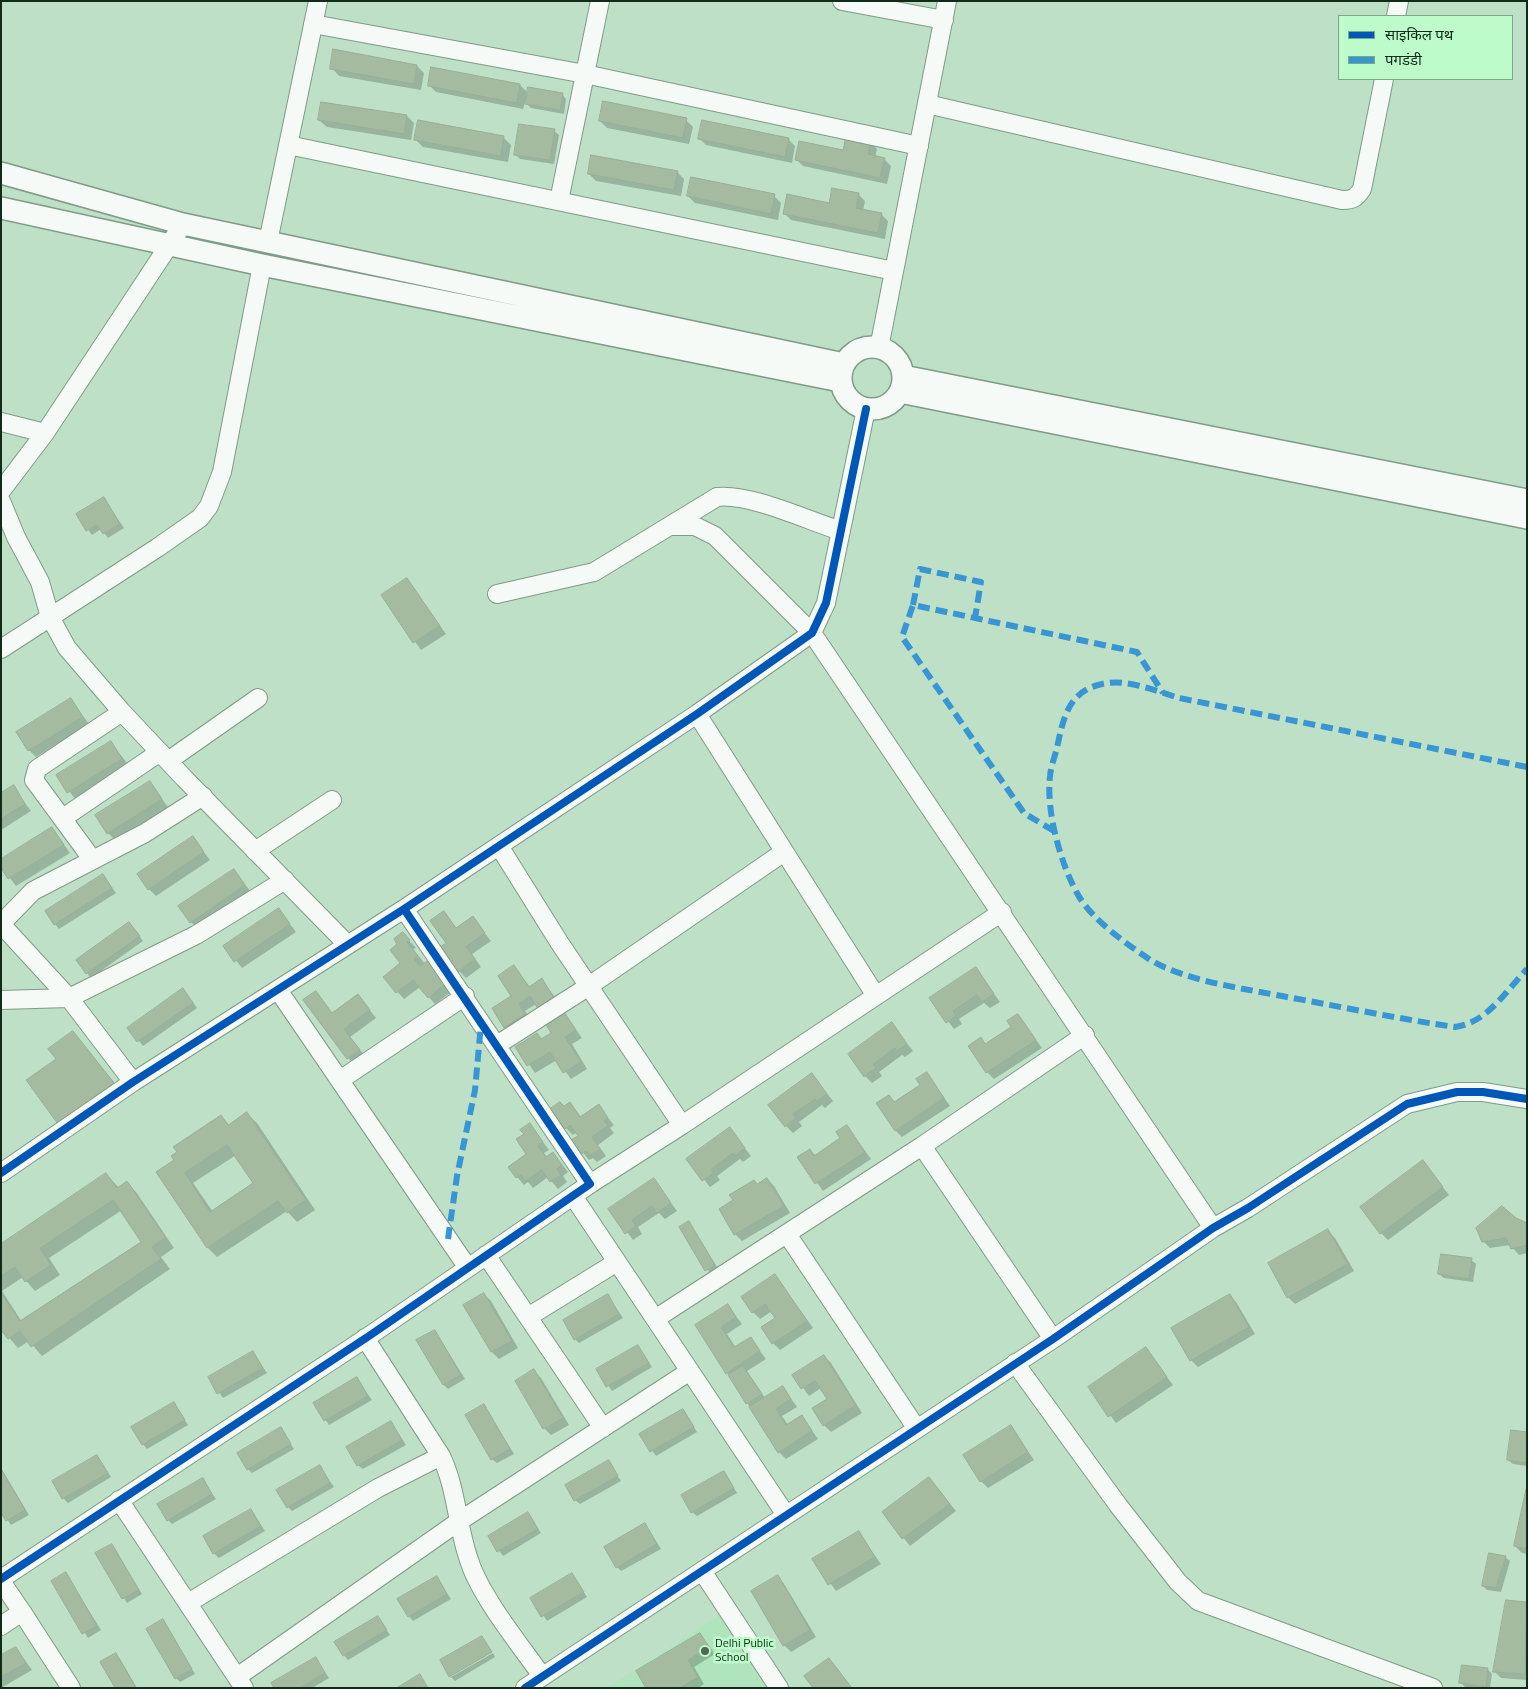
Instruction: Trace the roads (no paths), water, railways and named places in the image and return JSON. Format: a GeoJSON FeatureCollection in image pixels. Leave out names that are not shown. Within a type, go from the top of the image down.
{"type":"FeatureCollection","features":[{"type":"Feature","properties":{"kind":"main road"},"geometry":{"type":"LineString","coordinates":[[1,174],[183,224],[842,372]]}},
{"type":"Feature","properties":{"kind":"main road"},"geometry":{"type":"LineString","coordinates":[[1,208],[262,265],[842,372]]}},
{"type":"Feature","properties":{"kind":"main road"},"geometry":{"type":"LineString","coordinates":[[862,348],[879,348],[896,358],[902,384],[896,399],[882,408],[866,410],[853,404],[844,394],[842,372],[849,357],[862,348]]}},
{"type":"Feature","properties":{"kind":"main road"},"geometry":{"type":"LineString","coordinates":[[902,384],[1527,500]]}},
{"type":"Feature","properties":{"kind":"main road"},"geometry":{"type":"LineString","coordinates":[[902,384],[1527,518]]}},
{"type":"Feature","properties":{"kind":"street"},"geometry":{"type":"LineString","coordinates":[[268,242],[318,1]]}},
{"type":"Feature","properties":{"kind":"street"},"geometry":{"type":"LineString","coordinates":[[559,201],[600,1]]}},
{"type":"Feature","properties":{"kind":"street"},"geometry":{"type":"LineString","coordinates":[[842,1],[944,20]]}},
{"type":"Feature","properties":{"kind":"street"},"geometry":{"type":"LineString","coordinates":[[879,348],[947,1]]}},
{"type":"Feature","properties":{"kind":"street"},"geometry":{"type":"LineString","coordinates":[[1396,15],[1399,1]]}},
{"type":"Feature","properties":{"kind":"street"},"geometry":{"type":"LineString","coordinates":[[314,24],[585,74],[919,146]]}},
{"type":"Feature","properties":{"kind":"street"},"geometry":{"type":"LineString","coordinates":[[927,104],[1333,198],[1352,200],[1357,197],[1362,189],[1384,80]]}},
{"type":"Feature","properties":{"kind":"street"},"geometry":{"type":"LineString","coordinates":[[288,145],[894,270]]}},
{"type":"Feature","properties":{"kind":"street"},"geometry":{"type":"LineString","coordinates":[[1,492],[45,433],[183,224]]}},
{"type":"Feature","properties":{"kind":"street"},"geometry":{"type":"LineString","coordinates":[[1,650],[157,548],[200,518],[209,506],[222,472],[262,265]]}},
{"type":"Feature","properties":{"kind":"street"},"geometry":{"type":"LineString","coordinates":[[1,1173],[133,1082],[499,846],[697,714],[812,633],[826,603],[866,410]]}},
{"type":"Feature","properties":{"kind":"street"},"geometry":{"type":"LineString","coordinates":[[1,422],[45,433]]}},
{"type":"Feature","properties":{"kind":"street"},"geometry":{"type":"LineString","coordinates":[[497,594],[594,572],[704,504],[717,498],[729,496],[746,499],[841,531]]}},
{"type":"Feature","properties":{"kind":"street"},"geometry":{"type":"LineString","coordinates":[[1,500],[16,537],[40,582],[50,618],[67,648],[122,712],[347,944]]}},
{"type":"Feature","properties":{"kind":"street"},"geometry":{"type":"LineString","coordinates":[[670,526],[695,526],[716,536],[812,633],[1085,1035],[1213,1228]]}},
{"type":"Feature","properties":{"kind":"street"},"geometry":{"type":"LineString","coordinates":[[63,818],[258,698]]}},
{"type":"Feature","properties":{"kind":"street"},"geometry":{"type":"LineString","coordinates":[[92,859],[34,780],[36,769],[122,712]]}},
{"type":"Feature","properties":{"kind":"street"},"geometry":{"type":"LineString","coordinates":[[697,714],[876,996]]}},
{"type":"Feature","properties":{"kind":"street"},"geometry":{"type":"LineString","coordinates":[[133,1082],[69,998],[1,924],[33,890],[145,833],[203,796]]}},
{"type":"Feature","properties":{"kind":"street"},"geometry":{"type":"LineString","coordinates":[[255,851],[332,800]]}},
{"type":"Feature","properties":{"kind":"street"},"geometry":{"type":"LineString","coordinates":[[499,846],[589,986],[682,1125]]}},
{"type":"Feature","properties":{"kind":"street"},"geometry":{"type":"LineString","coordinates":[[497,1045],[589,986],[784,852]]}},
{"type":"Feature","properties":{"kind":"street"},"geometry":{"type":"LineString","coordinates":[[1,1000],[69,998],[196,935],[285,880]]}},
{"type":"Feature","properties":{"kind":"street"},"geometry":{"type":"LineString","coordinates":[[404,909],[465,996],[590,1184]]}},
{"type":"Feature","properties":{"kind":"street"},"geometry":{"type":"LineString","coordinates":[[72,1688],[1,1580],[366,1338],[590,1184],[1002,912]]}},
{"type":"Feature","properties":{"kind":"street"},"geometry":{"type":"LineString","coordinates":[[278,990],[468,1268]]}},
{"type":"Feature","properties":{"kind":"street"},"geometry":{"type":"LineString","coordinates":[[340,1080],[465,996]]}},
{"type":"Feature","properties":{"kind":"street"},"geometry":{"type":"LineString","coordinates":[[655,1319],[922,1146],[1085,1035]]}},
{"type":"Feature","properties":{"kind":"street"},"geometry":{"type":"LineString","coordinates":[[525,1688],[1053,1339],[1213,1228],[1248,1208],[1407,1104],[1457,1092],[1483,1092],[1527,1099]]}},
{"type":"Feature","properties":{"kind":"street"},"geometry":{"type":"LineString","coordinates":[[922,1146],[1053,1339]]}},
{"type":"Feature","properties":{"kind":"street"},"geometry":{"type":"LineString","coordinates":[[573,1196],[786,1515]]}},
{"type":"Feature","properties":{"kind":"street"},"geometry":{"type":"LineString","coordinates":[[787,1234],[917,1429]]}},
{"type":"Feature","properties":{"kind":"street"},"geometry":{"type":"LineString","coordinates":[[486,1255],[603,1428]]}},
{"type":"Feature","properties":{"kind":"street"},"geometry":{"type":"LineString","coordinates":[[528,1317],[617,1262]]}},
{"type":"Feature","properties":{"kind":"street"},"geometry":{"type":"LineString","coordinates":[[366,1338],[441,1456],[452,1484],[458,1522],[474,1572],[499,1615],[542,1676]]}},
{"type":"Feature","properties":{"kind":"street"},"geometry":{"type":"LineString","coordinates":[[1015,1363],[1118,1505],[1178,1582],[1198,1601],[1433,1688]]}},
{"type":"Feature","properties":{"kind":"street"},"geometry":{"type":"LineString","coordinates":[[119,1500],[241,1682],[458,1522],[690,1370]]}},
{"type":"Feature","properties":{"kind":"street"},"geometry":{"type":"LineString","coordinates":[[188,1603],[378,1488],[441,1456]]}},
{"type":"Feature","properties":{"kind":"street"},"geometry":{"type":"LineString","coordinates":[[702,1571],[779,1688]]}},
{"type":"Feature","properties":{"kind":"street"},"geometry":{"type":"LineString","coordinates":[[1,1626],[22,1612]]}},
{"type":"Feature","properties":{"kind":"place","name":"Delhi Public School"},"geometry":{"type":"Point","coordinates":[705,1651]}}]}
